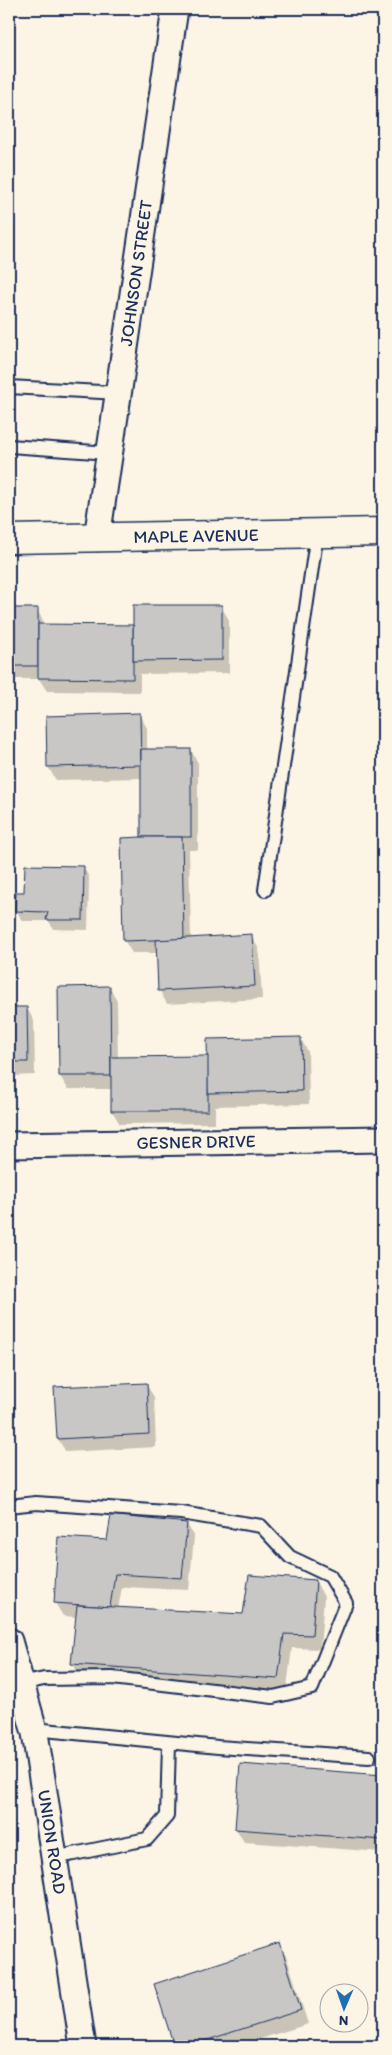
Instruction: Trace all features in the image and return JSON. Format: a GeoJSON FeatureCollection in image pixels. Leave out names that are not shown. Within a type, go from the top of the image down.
{"type":"FeatureCollection","features":[{"type":"Feature","properties":{"kind":"street","name":"JOHNSON STREET"},"geometry":{"type":"LineString","coordinates":[[97,538],[175,9]]}},
{"type":"Feature","properties":{"kind":"street","name":"MAPLE AVENUE"},"geometry":{"type":"LineString","coordinates":[[9,540],[383,532]]}},
{"type":"Feature","properties":{"kind":"street","name":"GESNER DRIVE"},"geometry":{"type":"LineString","coordinates":[[9,1145],[383,1139]]}},
{"type":"Feature","properties":{"kind":"street","name":"UNION ROAD"},"geometry":{"type":"LineString","coordinates":[[9,1641],[34,1730],[83,2046]]}},
{"type":"Feature","properties":{"kind":"lane"},"geometry":{"type":"LineString","coordinates":[[9,387],[119,393]]}},
{"type":"Feature","properties":{"kind":"lane"},"geometry":{"type":"LineString","coordinates":[[9,446],[110,453]]}},
{"type":"Feature","properties":{"kind":"lane"},"geometry":{"type":"LineString","coordinates":[[265,890],[317,533]]}},
{"type":"Feature","properties":{"kind":"lane"},"geometry":{"type":"LineString","coordinates":[[9,1506],[36,1503],[181,1513],[261,1526],[290,1557],[330,1576],[346,1603],[312,1688],[273,1697],[112,1678],[44,1679],[21,1684]]}},
{"type":"Feature","properties":{"kind":"lane"},"geometry":{"type":"LineString","coordinates":[[34,1730],[169,1743],[369,1757]]}},
{"type":"Feature","properties":{"kind":"lane"},"geometry":{"type":"LineString","coordinates":[[54,1858],[147,1839],[167,1816],[169,1743]]}},
{"type":"Feature","properties":{"kind":"building"},"geometry":{"type":"Polygon","coordinates":[[[133,605],[222,605],[222,660],[133,661],[133,605]]]}},
{"type":"Feature","properties":{"kind":"building"},"geometry":{"type":"Polygon","coordinates":[[[9,608],[38,608],[38,666],[9,666],[9,608]]]}},
{"type":"Feature","properties":{"kind":"building"},"geometry":{"type":"Polygon","coordinates":[[[38,624],[133,625],[133,679],[38,678],[38,624]]]}},
{"type":"Feature","properties":{"kind":"building"},"geometry":{"type":"Polygon","coordinates":[[[140,713],[141,765],[47,767],[46,716],[140,713]]]}},
{"type":"Feature","properties":{"kind":"building"},"geometry":{"type":"Polygon","coordinates":[[[141,749],[191,749],[191,837],[141,837],[141,749]]]}},
{"type":"Feature","properties":{"kind":"building"},"geometry":{"type":"Polygon","coordinates":[[[182,837],[184,939],[123,941],[121,838],[182,837]]]}},
{"type":"Feature","properties":{"kind":"building"},"geometry":{"type":"Polygon","coordinates":[[[25,865],[84,866],[83,920],[46,920],[48,912],[15,911],[16,892],[24,892],[25,865]]]}},
{"type":"Feature","properties":{"kind":"building"},"geometry":{"type":"Polygon","coordinates":[[[252,934],[255,986],[158,991],[156,940],[252,934]]]}},
{"type":"Feature","properties":{"kind":"building"},"geometry":{"type":"Polygon","coordinates":[[[110,986],[111,1076],[59,1076],[58,987],[110,986]]]}},
{"type":"Feature","properties":{"kind":"building"},"geometry":{"type":"Polygon","coordinates":[[[9,1007],[27,1007],[28,1062],[9,1062],[9,1007]]]}},
{"type":"Feature","properties":{"kind":"building"},"geometry":{"type":"Polygon","coordinates":[[[301,1037],[302,1091],[208,1093],[207,1039],[301,1037]]]}},
{"type":"Feature","properties":{"kind":"building"},"geometry":{"type":"Polygon","coordinates":[[[208,1056],[208,1111],[111,1111],[111,1057],[208,1056]]]}},
{"type":"Feature","properties":{"kind":"building"},"geometry":{"type":"Polygon","coordinates":[[[147,1383],[149,1434],[57,1439],[54,1387],[147,1383]]]}},
{"type":"Feature","properties":{"kind":"building"},"geometry":{"type":"Polygon","coordinates":[[[111,1515],[187,1523],[182,1578],[115,1574],[110,1607],[54,1603],[58,1537],[107,1540],[111,1515]]]}},
{"type":"Feature","properties":{"kind":"building"},"geometry":{"type":"Polygon","coordinates":[[[249,1575],[316,1580],[312,1635],[284,1634],[278,1679],[71,1664],[77,1605],[243,1614],[249,1575]]]}},
{"type":"Feature","properties":{"kind":"building"},"geometry":{"type":"Polygon","coordinates":[[[240,1764],[383,1775],[383,1840],[235,1829],[240,1764]]]}},
{"type":"Feature","properties":{"kind":"building"},"geometry":{"type":"Polygon","coordinates":[[[280,1943],[301,2010],[189,2046],[174,2046],[154,1984],[280,1943]]]}}]}
